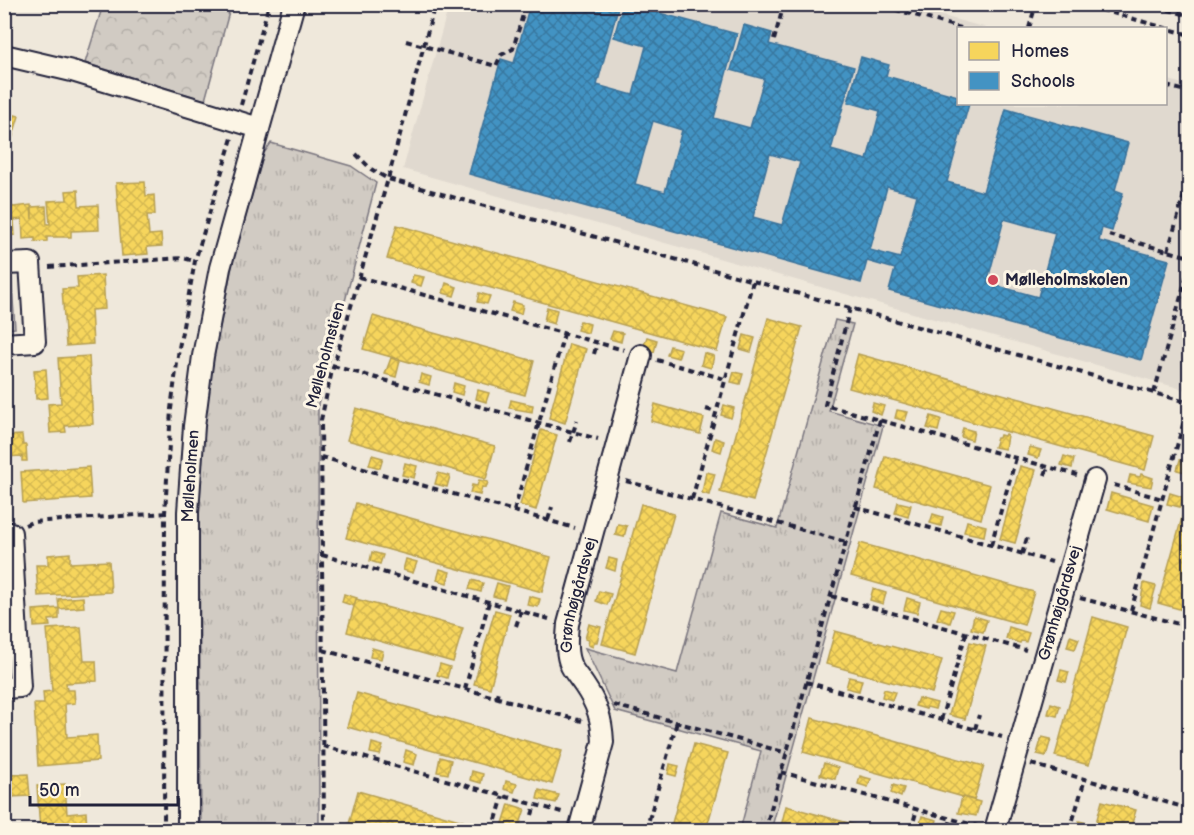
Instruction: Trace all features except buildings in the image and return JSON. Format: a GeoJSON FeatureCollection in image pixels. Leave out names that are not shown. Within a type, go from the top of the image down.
{"type":"FeatureCollection","features":[{"type":"Feature","properties":{"kind":"street","name":"Mølleholmen"},"geometry":{"type":"LineString","coordinates":[[188,831],[188,512],[194,426],[203,356],[220,268],[294,4]]}},
{"type":"Feature","properties":{"kind":"street"},"geometry":{"type":"LineString","coordinates":[[4,55],[72,71],[259,128]]}},
{"type":"Feature","properties":{"kind":"street"},"geometry":{"type":"LineString","coordinates":[[4,264],[30,263],[35,342],[4,344]]}},
{"type":"Feature","properties":{"kind":"street","name":"Grønhøjgårdsvej"},"geometry":{"type":"LineString","coordinates":[[581,824],[603,742],[603,727],[594,699],[570,665],[566,643],[568,624],[641,355]]}},
{"type":"Feature","properties":{"kind":"street","name":"Grønhøjgårdsvej"},"geometry":{"type":"LineString","coordinates":[[988,829],[1018,751],[1095,480]]}},
{"type":"Feature","properties":{"kind":"street"},"geometry":{"type":"LineString","coordinates":[[4,688],[20,687],[8,533]]}},
{"type":"Feature","properties":{"kind":"path","name":"Mølleholmstien"},"geometry":{"type":"LineString","coordinates":[[324,831],[321,420],[333,366],[388,179],[435,4]]}},
{"type":"Feature","properties":{"kind":"path"},"geometry":{"type":"LineString","coordinates":[[406,41],[496,66],[501,55],[513,49],[526,4]]}},
{"type":"Feature","properties":{"kind":"path"},"geometry":{"type":"LineString","coordinates":[[774,40],[784,4]]}},
{"type":"Feature","properties":{"kind":"path"},"geometry":{"type":"LineString","coordinates":[[875,4],[957,27]]}},
{"type":"Feature","properties":{"kind":"path"},"geometry":{"type":"LineString","coordinates":[[909,14],[911,4]]}},
{"type":"Feature","properties":{"kind":"path"},"geometry":{"type":"LineString","coordinates":[[1029,27],[1036,4]]}},
{"type":"Feature","properties":{"kind":"path"},"geometry":{"type":"LineString","coordinates":[[1081,4],[1162,27]]}},
{"type":"Feature","properties":{"kind":"path"},"geometry":{"type":"LineString","coordinates":[[1148,4],[1190,16]]}},
{"type":"Feature","properties":{"kind":"path"},"geometry":{"type":"LineString","coordinates":[[1167,28],[1190,35]]}},
{"type":"Feature","properties":{"kind":"path"},"geometry":{"type":"LineString","coordinates":[[1167,86],[1190,92]]}},
{"type":"Feature","properties":{"kind":"path"},"geometry":{"type":"LineString","coordinates":[[356,154],[371,169],[388,179],[1189,403],[1131,611]]}},
{"type":"Feature","properties":{"kind":"path"},"geometry":{"type":"LineString","coordinates":[[1168,251],[1190,174]]}},
{"type":"Feature","properties":{"kind":"path"},"geometry":{"type":"LineString","coordinates":[[1109,235],[1190,257]]}},
{"type":"Feature","properties":{"kind":"path"},"geometry":{"type":"LineString","coordinates":[[30,268],[183,258],[195,261]]}},
{"type":"Feature","properties":{"kind":"path"},"geometry":{"type":"LineString","coordinates":[[1154,393],[1190,264]]}},
{"type":"Feature","properties":{"kind":"path"},"geometry":{"type":"LineString","coordinates":[[359,277],[725,379]]}},
{"type":"Feature","properties":{"kind":"path"},"geometry":{"type":"LineString","coordinates":[[692,499],[753,281]]}},
{"type":"Feature","properties":{"kind":"path"},"geometry":{"type":"LineString","coordinates":[[850,308],[825,405],[1162,499]]}},
{"type":"Feature","properties":{"kind":"path"},"geometry":{"type":"LineString","coordinates":[[514,511],[564,334]]}},
{"type":"Feature","properties":{"kind":"path"},"geometry":{"type":"LineString","coordinates":[[594,354],[597,343]]}},
{"type":"Feature","properties":{"kind":"path"},"geometry":{"type":"LineString","coordinates":[[333,366],[617,445]]}},
{"type":"Feature","properties":{"kind":"path"},"geometry":{"type":"LineString","coordinates":[[706,409],[716,412]]}},
{"type":"Feature","properties":{"kind":"path"},"geometry":{"type":"LineString","coordinates":[[570,442],[577,420]]}},
{"type":"Feature","properties":{"kind":"path"},"geometry":{"type":"LineString","coordinates":[[765,831],[880,420]]}},
{"type":"Feature","properties":{"kind":"path"},"geometry":{"type":"LineString","coordinates":[[321,457],[593,533]]}},
{"type":"Feature","properties":{"kind":"path"},"geometry":{"type":"LineString","coordinates":[[991,545],[1016,458]]}},
{"type":"Feature","properties":{"kind":"path"},"geometry":{"type":"LineString","coordinates":[[1045,475],[1048,467]]}},
{"type":"Feature","properties":{"kind":"path"},"geometry":{"type":"LineString","coordinates":[[608,476],[846,542]]}},
{"type":"Feature","properties":{"kind":"path"},"geometry":{"type":"LineString","coordinates":[[548,520],[552,507]]}},
{"type":"Feature","properties":{"kind":"path"},"geometry":{"type":"LineString","coordinates":[[855,507],[1070,567]]}},
{"type":"Feature","properties":{"kind":"path"},"geometry":{"type":"LineString","coordinates":[[8,533],[32,522],[188,512]]}},
{"type":"Feature","properties":{"kind":"path"},"geometry":{"type":"LineString","coordinates":[[1144,530],[1152,533]]}},
{"type":"Feature","properties":{"kind":"path"},"geometry":{"type":"LineString","coordinates":[[1022,554],[1027,538]]}},
{"type":"Feature","properties":{"kind":"path"},"geometry":{"type":"LineString","coordinates":[[322,555],[568,624]]}},
{"type":"Feature","properties":{"kind":"path"},"geometry":{"type":"LineString","coordinates":[[1063,593],[1190,627]]}},
{"type":"Feature","properties":{"kind":"path"},"geometry":{"type":"LineString","coordinates":[[831,596],[1045,656]]}},
{"type":"Feature","properties":{"kind":"path"},"geometry":{"type":"LineString","coordinates":[[465,689],[489,602]]}},
{"type":"Feature","properties":{"kind":"path"},"geometry":{"type":"LineString","coordinates":[[516,626],[521,611]]}},
{"type":"Feature","properties":{"kind":"path"},"geometry":{"type":"LineString","coordinates":[[941,720],[966,633]]}},
{"type":"Feature","properties":{"kind":"path"},"geometry":{"type":"LineString","coordinates":[[997,651],[999,643]]}},
{"type":"Feature","properties":{"kind":"path"},"geometry":{"type":"LineString","coordinates":[[322,650],[603,727]]}},
{"type":"Feature","properties":{"kind":"path"},"geometry":{"type":"LineString","coordinates":[[806,682],[975,729],[1018,751],[1085,780],[1190,810],[1184,831]]}},
{"type":"Feature","properties":{"kind":"path"},"geometry":{"type":"LineString","coordinates":[[496,698],[499,688]]}},
{"type":"Feature","properties":{"kind":"path"},"geometry":{"type":"LineString","coordinates":[[594,699],[787,753]]}},
{"type":"Feature","properties":{"kind":"path"},"geometry":{"type":"LineString","coordinates":[[975,729],[979,715]]}},
{"type":"Feature","properties":{"kind":"path"},"geometry":{"type":"LineString","coordinates":[[639,825],[647,829],[676,722]]}},
{"type":"Feature","properties":{"kind":"path"},"geometry":{"type":"LineString","coordinates":[[323,746],[502,795],[535,805],[581,824]]}},
{"type":"Feature","properties":{"kind":"path"},"geometry":{"type":"LineString","coordinates":[[782,772],[988,829]]}},
{"type":"Feature","properties":{"kind":"path"},"geometry":{"type":"LineString","coordinates":[[1071,831],[1085,780]]}},
{"type":"Feature","properties":{"kind":"path"},"geometry":{"type":"LineString","coordinates":[[493,831],[502,795]]}},
{"type":"Feature","properties":{"kind":"path"},"geometry":{"type":"LineString","coordinates":[[532,815],[535,805]]}},
{"type":"Feature","properties":{"kind":"path"},"geometry":{"type":"LineString","coordinates":[[911,831],[917,809]]}},
{"type":"Feature","properties":{"kind":"path"},"geometry":{"type":"LineString","coordinates":[[949,827],[951,819]]}},
{"type":"Feature","properties":{"kind":"shaded area","name":"Mølleholmskolen"},"geometry":{"type":"Polygon","coordinates":[[[449,5],[902,5],[983,27],[957,27],[957,105],[1167,105],[1167,79],[1189,86],[1189,391],[403,169],[449,5]]]}},
{"type":"Feature","properties":{"kind":"green space"},"geometry":{"type":"Polygon","coordinates":[[[103,5],[231,5],[205,100],[85,63],[103,5]]]}},
{"type":"Feature","properties":{"kind":"green space"},"geometry":{"type":"Polygon","coordinates":[[[271,143],[351,166],[376,183],[318,404],[319,830],[201,830],[199,518],[205,403],[233,261],[264,153],[271,143]]]}},
{"type":"Feature","properties":{"kind":"green space"},"geometry":{"type":"Polygon","coordinates":[[[11,272],[15,328],[5,329],[5,273],[11,272]]]}},
{"type":"Feature","properties":{"kind":"green space"},"geometry":{"type":"Polygon","coordinates":[[[835,320],[853,324],[829,411],[883,426],[771,830],[740,830],[761,751],[615,711],[585,648],[677,673],[721,513],[777,528],[835,320]]]}},
{"type":"Feature","properties":{"kind":"place","name":"Mølleholmskolen"},"geometry":{"type":"Point","coordinates":[993,280]}}]}
